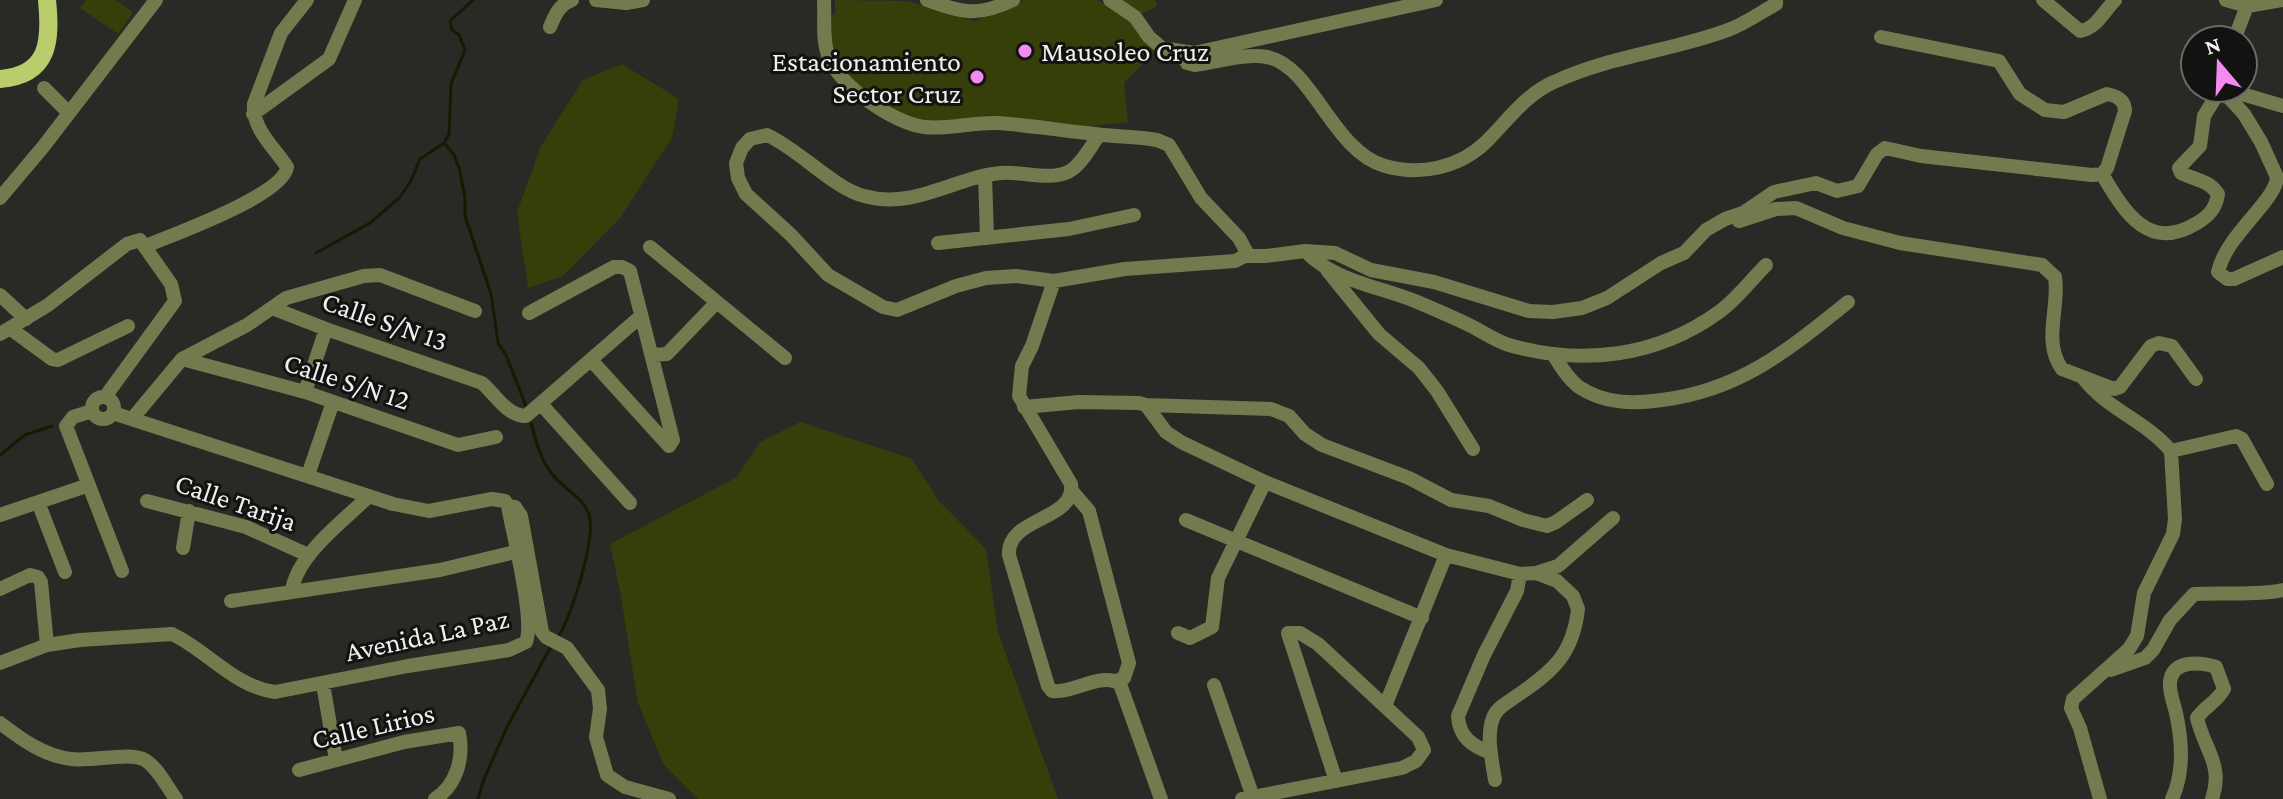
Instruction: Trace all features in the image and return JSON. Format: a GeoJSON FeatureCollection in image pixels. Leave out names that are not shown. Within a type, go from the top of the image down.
{"type":"FeatureCollection","features":[{"type":"Feature","properties":{"kind":"main road"},"geometry":{"type":"LineString","coordinates":[[0,68],[16,65],[35,47],[39,30],[36,0]]}},
{"type":"Feature","properties":{"kind":"main road"},"geometry":{"type":"LineString","coordinates":[[0,79],[26,72],[41,57],[49,40],[47,0]]}},
{"type":"Feature","properties":{"kind":"street"},"geometry":{"type":"LineString","coordinates":[[128,326],[58,360],[5,331],[142,243],[228,212],[284,177],[287,167],[259,128],[253,114],[254,104],[281,33],[307,0]]}},
{"type":"Feature","properties":{"kind":"street"},"geometry":{"type":"LineString","coordinates":[[253,114],[329,59],[355,0]]}},
{"type":"Feature","properties":{"kind":"street"},"geometry":{"type":"LineString","coordinates":[[550,27],[555,13],[572,0]]}},
{"type":"Feature","properties":{"kind":"street"},"geometry":{"type":"LineString","coordinates":[[596,0],[626,3],[643,0]]}},
{"type":"Feature","properties":{"kind":"street"},"geometry":{"type":"LineString","coordinates":[[824,0],[827,47],[836,70],[857,91],[894,118],[924,127],[953,127],[979,122],[1134,136],[1169,145],[1201,198],[1245,245],[1245,256]]}},
{"type":"Feature","properties":{"kind":"street"},"geometry":{"type":"LineString","coordinates":[[927,0],[968,13],[995,9],[1013,0]]}},
{"type":"Feature","properties":{"kind":"street"},"geometry":{"type":"LineString","coordinates":[[1110,0],[1135,17],[1149,37],[1162,48],[1194,53],[1364,7],[1436,0]]}},
{"type":"Feature","properties":{"kind":"street"},"geometry":{"type":"LineString","coordinates":[[1182,52],[1187,63],[1195,65],[1247,57],[1274,59],[1294,72],[1334,125],[1371,161],[1407,171],[1429,171],[1476,150],[1516,109],[1551,82],[1729,29],[1776,4],[1776,0]]}},
{"type":"Feature","properties":{"kind":"street"},"geometry":{"type":"LineString","coordinates":[[2049,3],[2080,31],[2087,30],[2115,0]]}},
{"type":"Feature","properties":{"kind":"street"},"geometry":{"type":"LineString","coordinates":[[2226,0],[2247,6],[2283,0]]}},
{"type":"Feature","properties":{"kind":"street"},"geometry":{"type":"LineString","coordinates":[[0,198],[149,2]]}},
{"type":"Feature","properties":{"kind":"street"},"geometry":{"type":"LineString","coordinates":[[2240,24],[2247,6]]}},
{"type":"Feature","properties":{"kind":"street"},"geometry":{"type":"LineString","coordinates":[[1881,37],[1999,61],[2020,94],[2045,110],[2064,112],[2107,94],[2119,98],[2125,111],[2111,157],[2102,174]]}},
{"type":"Feature","properties":{"kind":"street"},"geometry":{"type":"LineString","coordinates":[[44,88],[68,112]]}},
{"type":"Feature","properties":{"kind":"street"},"geometry":{"type":"LineString","coordinates":[[2259,97],[2283,106]]}},
{"type":"Feature","properties":{"kind":"street"},"geometry":{"type":"LineString","coordinates":[[2102,174],[2125,211],[2149,231],[2171,232],[2200,221],[2214,208],[2218,194],[2209,183],[2181,173],[2179,168],[2200,146],[2204,116],[2214,104]]}},
{"type":"Feature","properties":{"kind":"street"},"geometry":{"type":"LineString","coordinates":[[2236,104],[2274,166],[2277,185],[2233,238],[2218,272],[2223,278],[2234,279],[2283,257]]}},
{"type":"Feature","properties":{"kind":"street"},"geometry":{"type":"LineString","coordinates":[[1099,135],[1069,172],[1057,175],[1002,173],[926,196],[864,196],[842,187],[802,155],[767,135],[750,139],[736,163],[738,178],[746,194],[791,235],[828,275],[883,307],[897,310],[956,286],[986,278],[1016,276],[1054,281],[1140,268],[1235,261],[1245,256],[1305,251],[1335,253],[1371,270],[1434,282],[1529,311],[1553,312],[1582,308],[1607,298],[1661,263],[1684,253],[1706,230],[1743,213],[1774,192],[1816,183],[1837,191],[1858,186],[1877,154],[1885,148],[1921,156],[2102,174]]}},
{"type":"Feature","properties":{"kind":"street"},"geometry":{"type":"LineString","coordinates":[[985,176],[987,238]]}},
{"type":"Feature","properties":{"kind":"street"},"geometry":{"type":"LineString","coordinates":[[1719,223],[1735,222],[1776,209],[1796,208],[1843,228],[1900,243],[2042,265],[2055,277],[2057,286],[2052,321],[2057,363],[2062,369],[2084,379],[2102,401],[2147,428],[2171,451],[2173,534],[2144,593],[2137,636],[2129,649],[2073,699],[2071,708],[2080,728],[2100,799]]}},
{"type":"Feature","properties":{"kind":"street"},"geometry":{"type":"LineString","coordinates":[[938,243],[1069,229],[1134,215]]}},
{"type":"Feature","properties":{"kind":"street"},"geometry":{"type":"LineString","coordinates":[[142,243],[171,284],[175,301],[105,397],[95,399],[92,411],[96,417],[102,419],[113,413],[368,497],[429,511],[492,499],[515,507],[521,516],[542,632],[567,648],[600,696],[596,737],[607,775],[625,787],[669,799]]}},
{"type":"Feature","properties":{"kind":"street"},"geometry":{"type":"LineString","coordinates":[[650,247],[785,358]]}},
{"type":"Feature","properties":{"kind":"street"},"geometry":{"type":"LineString","coordinates":[[1305,251],[1325,266],[1369,287],[1413,300],[1507,344],[1553,354],[1608,356],[1657,345],[1683,334],[1719,312],[1766,265]]}},
{"type":"Feature","properties":{"kind":"street"},"geometry":{"type":"LineString","coordinates":[[1325,266],[1379,334],[1419,368],[1473,449]]}},
{"type":"Feature","properties":{"kind":"street"},"geometry":{"type":"LineString","coordinates":[[529,313],[614,267],[630,271],[673,440],[669,446],[591,360]]}},
{"type":"Feature","properties":{"kind":"street"},"geometry":{"type":"LineString","coordinates":[[132,419],[182,359],[247,325],[297,293],[380,275],[475,311]]}},
{"type":"Feature","properties":{"kind":"street"},"geometry":{"type":"LineString","coordinates":[[1054,281],[1019,379],[1019,396],[1071,484],[1072,491],[1062,506],[1019,532],[1012,540],[1009,555],[1052,691],[1066,691],[1108,679],[1116,681],[1124,678],[1129,663],[1089,511],[1072,491]]}},
{"type":"Feature","properties":{"kind":"street"},"geometry":{"type":"LineString","coordinates":[[0,295],[26,319]]}},
{"type":"Feature","properties":{"kind":"street"},"geometry":{"type":"LineString","coordinates":[[1553,354],[1577,386],[1612,401],[1629,403],[1677,398],[1721,387],[1768,364],[1848,302]]}},
{"type":"Feature","properties":{"kind":"street"},"geometry":{"type":"LineString","coordinates":[[653,355],[667,354],[716,303]]}},
{"type":"Feature","properties":{"kind":"street","name":"Calle S/N 13"},"geometry":{"type":"LineString","coordinates":[[272,308],[482,383],[517,416],[526,416],[541,404]]}},
{"type":"Feature","properties":{"kind":"street"},"geometry":{"type":"LineString","coordinates":[[630,503],[541,404],[641,316]]}},
{"type":"Feature","properties":{"kind":"street"},"geometry":{"type":"LineString","coordinates":[[305,392],[326,329]]}},
{"type":"Feature","properties":{"kind":"street"},"geometry":{"type":"LineString","coordinates":[[2084,379],[2090,378],[2114,389],[2120,387],[2151,346],[2159,343],[2172,346],[2196,379]]}},
{"type":"Feature","properties":{"kind":"street","name":"Calle S/N 12"},"geometry":{"type":"LineString","coordinates":[[182,359],[305,392],[458,445],[496,437]]}},
{"type":"Feature","properties":{"kind":"street"},"geometry":{"type":"LineString","coordinates":[[105,397],[113,403],[113,413]]}},
{"type":"Feature","properties":{"kind":"street"},"geometry":{"type":"LineString","coordinates":[[308,475],[333,402]]}},
{"type":"Feature","properties":{"kind":"street"},"geometry":{"type":"LineString","coordinates":[[1024,407],[1079,402],[1130,402],[1271,409],[1289,416],[1305,434],[1322,445],[1409,478],[1451,500],[1489,506],[1547,526],[1587,500]]}},
{"type":"Feature","properties":{"kind":"street"},"geometry":{"type":"LineString","coordinates":[[1146,405],[1166,432],[1181,442],[1265,482],[1446,555],[1520,574],[1558,566],[1613,518]]}},
{"type":"Feature","properties":{"kind":"street"},"geometry":{"type":"LineString","coordinates":[[92,411],[73,417],[66,426],[122,571]]}},
{"type":"Feature","properties":{"kind":"street"},"geometry":{"type":"LineString","coordinates":[[2171,451],[2236,436],[2242,439],[2267,484]]}},
{"type":"Feature","properties":{"kind":"street"},"geometry":{"type":"LineString","coordinates":[[1178,633],[1190,638],[1212,627],[1218,578],[1265,482]]}},
{"type":"Feature","properties":{"kind":"street"},"geometry":{"type":"LineString","coordinates":[[0,515],[89,485]]}},
{"type":"Feature","properties":{"kind":"street"},"geometry":{"type":"LineString","coordinates":[[292,591],[308,555],[368,497]]}},
{"type":"Feature","properties":{"kind":"street","name":"Calle Tarija"},"geometry":{"type":"LineString","coordinates":[[147,501],[246,527],[308,555]]}},
{"type":"Feature","properties":{"kind":"street"},"geometry":{"type":"LineString","coordinates":[[38,502],[65,572]]}},
{"type":"Feature","properties":{"kind":"street","name":"Avenida La Paz"},"geometry":{"type":"LineString","coordinates":[[0,663],[47,645],[172,634],[185,640],[223,670],[264,690],[275,692],[519,648],[529,634],[508,506]]}},
{"type":"Feature","properties":{"kind":"street"},"geometry":{"type":"LineString","coordinates":[[183,548],[189,511]]}},
{"type":"Feature","properties":{"kind":"street"},"geometry":{"type":"LineString","coordinates":[[1186,520],[1422,618]]}},
{"type":"Feature","properties":{"kind":"street"},"geometry":{"type":"LineString","coordinates":[[231,601],[440,570],[515,552]]}},
{"type":"Feature","properties":{"kind":"street"},"geometry":{"type":"LineString","coordinates":[[1385,706],[1446,555]]}},
{"type":"Feature","properties":{"kind":"street"},"geometry":{"type":"LineString","coordinates":[[1495,780],[1490,729],[1494,714],[1540,680],[1562,659],[1578,609],[1573,596],[1557,581],[1536,573]]}},
{"type":"Feature","properties":{"kind":"street"},"geometry":{"type":"LineString","coordinates":[[1491,753],[1475,747],[1464,737],[1458,716],[1484,655],[1517,591],[1520,574]]}},
{"type":"Feature","properties":{"kind":"street"},"geometry":{"type":"LineString","coordinates":[[0,589],[30,575],[38,577],[47,645]]}},
{"type":"Feature","properties":{"kind":"street"},"geometry":{"type":"LineString","coordinates":[[2103,673],[2145,658],[2170,620],[2194,594],[2233,592],[2260,595],[2283,590]]}},
{"type":"Feature","properties":{"kind":"street"},"geometry":{"type":"LineString","coordinates":[[1214,685],[1247,798],[1336,781],[1402,768],[1421,756],[1424,750],[1418,737],[1318,644],[1300,633],[1288,633],[1336,781]]}},
{"type":"Feature","properties":{"kind":"street"},"geometry":{"type":"LineString","coordinates":[[2172,799],[2180,782],[2179,729],[2170,683],[2173,674],[2188,663],[2201,662],[2216,667],[2224,689],[2217,701],[2203,709],[2197,718],[2214,759],[2216,772],[2212,799]]}},
{"type":"Feature","properties":{"kind":"street"},"geometry":{"type":"LineString","coordinates":[[1116,681],[1123,692],[1161,799]]}},
{"type":"Feature","properties":{"kind":"street"},"geometry":{"type":"LineString","coordinates":[[323,684],[336,760]]}},
{"type":"Feature","properties":{"kind":"street"},"geometry":{"type":"LineString","coordinates":[[0,723],[34,746],[58,757],[93,760],[141,758],[150,764],[176,799]]}},
{"type":"Feature","properties":{"kind":"street","name":"Calle Lirios"},"geometry":{"type":"LineString","coordinates":[[299,770],[404,742],[459,733],[460,764],[451,783],[435,799]]}},
{"type":"Feature","properties":{"kind":"green space"},"geometry":{"type":"Polygon","coordinates":[[[86,0],[115,0],[133,12],[118,34],[80,8],[86,0]]]}},
{"type":"Feature","properties":{"kind":"green space"},"geometry":{"type":"Polygon","coordinates":[[[835,0],[908,1],[974,21],[1024,0],[1097,0],[1129,18],[1154,52],[1124,83],[1128,122],[1087,127],[988,115],[941,123],[913,120],[893,113],[850,79],[832,57],[827,15],[835,15],[835,0]]]}},
{"type":"Feature","properties":{"kind":"green space"},"geometry":{"type":"Polygon","coordinates":[[[1120,0],[1155,0],[1157,6],[1142,14],[1120,0]]]}},
{"type":"Feature","properties":{"kind":"green space"},"geometry":{"type":"Polygon","coordinates":[[[622,64],[679,99],[672,138],[620,218],[563,276],[528,288],[517,212],[541,146],[583,80],[622,64]]]}},
{"type":"Feature","properties":{"kind":"green space"},"geometry":{"type":"Polygon","coordinates":[[[800,422],[912,459],[939,501],[986,549],[998,632],[1058,799],[698,799],[664,765],[638,703],[610,544],[737,477],[760,442],[800,422]]]}},
{"type":"Feature","properties":{"kind":"waterway"},"geometry":{"type":"LineString","coordinates":[[316,253],[370,223],[383,212],[400,197],[420,159],[444,143],[449,134],[451,84],[465,50],[450,21],[473,0]]}},
{"type":"Feature","properties":{"kind":"waterway"},"geometry":{"type":"LineString","coordinates":[[444,143],[454,155],[459,168],[465,216],[491,294],[498,343],[506,355],[526,406]]}},
{"type":"Feature","properties":{"kind":"waterway"},"geometry":{"type":"LineString","coordinates":[[531,423],[548,468],[582,503],[589,515],[589,540],[582,576],[559,635]]}},
{"type":"Feature","properties":{"kind":"waterway"},"geometry":{"type":"LineString","coordinates":[[0,455],[25,435],[52,426]]}},
{"type":"Feature","properties":{"kind":"waterway"},"geometry":{"type":"LineString","coordinates":[[478,799],[507,727],[550,648]]}},
{"type":"Feature","properties":{"kind":"place","name":"Mausoleo Cruz"},"geometry":{"type":"Point","coordinates":[1025,51]}},
{"type":"Feature","properties":{"kind":"place","name":"Estacionamiento Sector Cruz"},"geometry":{"type":"Point","coordinates":[977,77]}}]}
